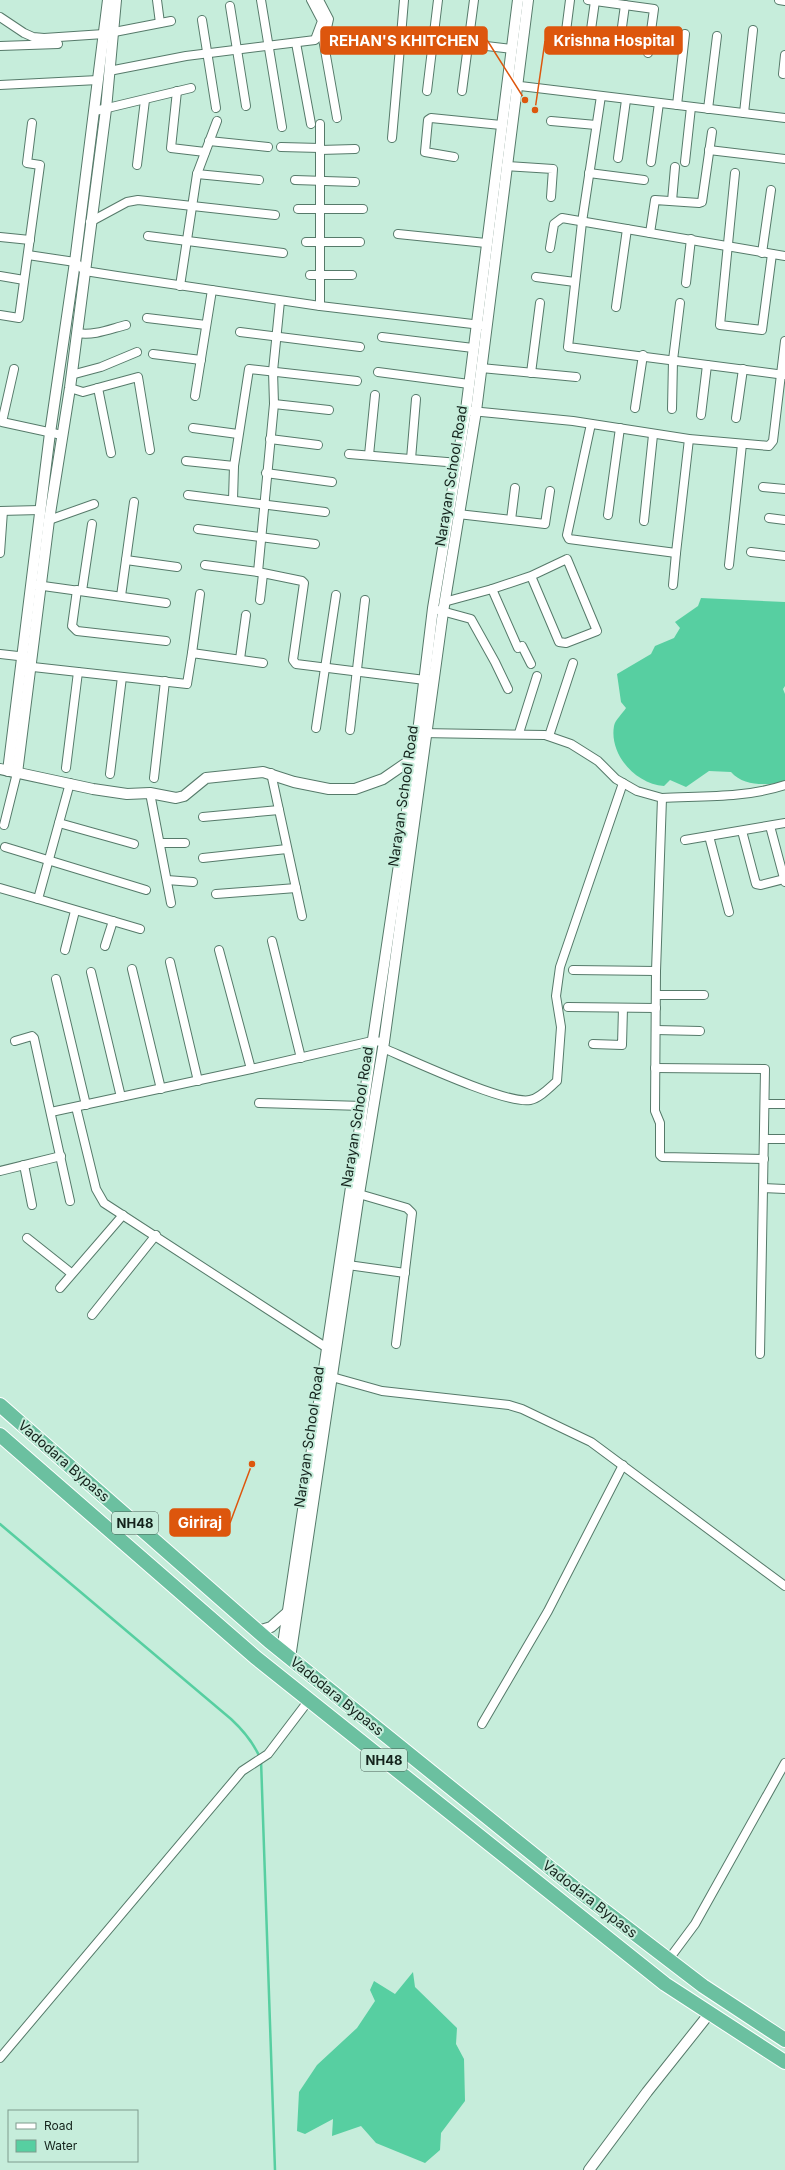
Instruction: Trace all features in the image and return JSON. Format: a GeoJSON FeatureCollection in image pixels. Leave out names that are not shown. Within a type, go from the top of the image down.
{"type":"FeatureCollection","features":[{"type":"Feature","properties":{"kind":"highway","name":"Vadodara Bypass"},"geometry":{"type":"LineString","coordinates":[[0,1405],[286,1655],[575,1888],[703,1986],[785,2040]]}},
{"type":"Feature","properties":{"kind":"highway","name":"Vadodara Bypass"},"geometry":{"type":"LineString","coordinates":[[0,1435],[255,1657],[665,1984],[785,2062]]}},
{"type":"Feature","properties":{"kind":"street"},"geometry":{"type":"LineString","coordinates":[[4,825],[8,771],[26,661],[36,585],[49,520],[70,388],[90,222],[106,109],[109,71],[108,0]]}},
{"type":"Feature","properties":{"kind":"street"},"geometry":{"type":"LineString","coordinates":[[36,585],[40,510],[75,262],[98,80],[116,0]]}},
{"type":"Feature","properties":{"kind":"street"},"geometry":{"type":"LineString","coordinates":[[156,0],[160,23]]}},
{"type":"Feature","properties":{"kind":"street"},"geometry":{"type":"LineString","coordinates":[[261,0],[282,127]]}},
{"type":"Feature","properties":{"kind":"street"},"geometry":{"type":"LineString","coordinates":[[311,0],[322,21],[315,40]]}},
{"type":"Feature","properties":{"kind":"street"},"geometry":{"type":"LineString","coordinates":[[109,71],[207,53],[315,40],[327,28],[329,19],[319,0]]}},
{"type":"Feature","properties":{"kind":"street"},"geometry":{"type":"LineString","coordinates":[[392,138],[404,0]]}},
{"type":"Feature","properties":{"kind":"street"},"geometry":{"type":"LineString","coordinates":[[426,91],[438,0]]}},
{"type":"Feature","properties":{"kind":"street"},"geometry":{"type":"LineString","coordinates":[[462,91],[474,0]]}},
{"type":"Feature","properties":{"kind":"street"},"geometry":{"type":"LineString","coordinates":[[286,1655],[289,1611],[372,1041],[415,757],[422,733],[425,680],[440,607],[459,463],[471,411],[469,384],[473,348],[481,325],[486,243],[501,126],[512,85],[512,49],[518,0]]}},
{"type":"Feature","properties":{"kind":"street","name":"Narayan School Road"},"geometry":{"type":"LineString","coordinates":[[286,1655],[301,1596],[348,1265],[383,1045],[422,733],[440,607],[458,514],[471,411],[481,368],[481,325],[506,166],[512,85],[528,0]]}},
{"type":"Feature","properties":{"kind":"street"},"geometry":{"type":"LineString","coordinates":[[565,39],[570,0]]}},
{"type":"Feature","properties":{"kind":"street"},"geometry":{"type":"LineString","coordinates":[[589,44],[592,0],[654,9],[648,53]]}},
{"type":"Feature","properties":{"kind":"street"},"geometry":{"type":"LineString","coordinates":[[779,0],[785,1]]}},
{"type":"Feature","properties":{"kind":"street"},"geometry":{"type":"LineString","coordinates":[[619,49],[625,5]]}},
{"type":"Feature","properties":{"kind":"street"},"geometry":{"type":"LineString","coordinates":[[230,6],[246,106]]}},
{"type":"Feature","properties":{"kind":"street"},"geometry":{"type":"LineString","coordinates":[[0,17],[33,37],[108,33],[171,21]]}},
{"type":"Feature","properties":{"kind":"street"},"geometry":{"type":"LineString","coordinates":[[202,20],[216,108]]}},
{"type":"Feature","properties":{"kind":"street"},"geometry":{"type":"LineString","coordinates":[[744,113],[753,30]]}},
{"type":"Feature","properties":{"kind":"street"},"geometry":{"type":"LineString","coordinates":[[322,33],[337,118]]}},
{"type":"Feature","properties":{"kind":"street"},"geometry":{"type":"LineString","coordinates":[[677,105],[685,34]]}},
{"type":"Feature","properties":{"kind":"street"},"geometry":{"type":"LineString","coordinates":[[401,36],[512,49]]}},
{"type":"Feature","properties":{"kind":"street"},"geometry":{"type":"LineString","coordinates":[[708,109],[717,36]]}},
{"type":"Feature","properties":{"kind":"street"},"geometry":{"type":"LineString","coordinates":[[296,43],[311,124]]}},
{"type":"Feature","properties":{"kind":"street"},"geometry":{"type":"LineString","coordinates":[[0,46],[58,44]]}},
{"type":"Feature","properties":{"kind":"street"},"geometry":{"type":"LineString","coordinates":[[783,74],[785,55]]}},
{"type":"Feature","properties":{"kind":"street"},"geometry":{"type":"LineString","coordinates":[[0,85],[98,80]]}},
{"type":"Feature","properties":{"kind":"street"},"geometry":{"type":"LineString","coordinates":[[512,85],[626,100],[785,118]]}},
{"type":"Feature","properties":{"kind":"street"},"geometry":{"type":"LineString","coordinates":[[95,111],[191,88]]}},
{"type":"Feature","properties":{"kind":"street"},"geometry":{"type":"LineString","coordinates":[[177,91],[171,148],[205,152]]}},
{"type":"Feature","properties":{"kind":"street"},"geometry":{"type":"LineString","coordinates":[[601,96],[582,222],[568,347],[642,355],[783,375]]}},
{"type":"Feature","properties":{"kind":"street"},"geometry":{"type":"LineString","coordinates":[[137,165],[145,100]]}},
{"type":"Feature","properties":{"kind":"street"},"geometry":{"type":"LineString","coordinates":[[618,158],[626,100]]}},
{"type":"Feature","properties":{"kind":"street"},"geometry":{"type":"LineString","coordinates":[[651,162],[659,103]]}},
{"type":"Feature","properties":{"kind":"street"},"geometry":{"type":"LineString","coordinates":[[685,162],[691,107]]}},
{"type":"Feature","properties":{"kind":"street"},"geometry":{"type":"LineString","coordinates":[[454,157],[425,152],[428,120],[431,118],[501,126]]}},
{"type":"Feature","properties":{"kind":"street"},"geometry":{"type":"LineString","coordinates":[[180,286],[197,174],[217,121]]}},
{"type":"Feature","properties":{"kind":"street"},"geometry":{"type":"LineString","coordinates":[[551,121],[596,125]]}},
{"type":"Feature","properties":{"kind":"street"},"geometry":{"type":"LineString","coordinates":[[0,315],[18,318],[40,165],[26,163],[32,123]]}},
{"type":"Feature","properties":{"kind":"street"},"geometry":{"type":"LineString","coordinates":[[320,124],[320,306]]}},
{"type":"Feature","properties":{"kind":"street"},"geometry":{"type":"LineString","coordinates":[[650,233],[655,200],[699,204],[702,202],[712,132]]}},
{"type":"Feature","properties":{"kind":"street"},"geometry":{"type":"LineString","coordinates":[[209,141],[268,148]]}},
{"type":"Feature","properties":{"kind":"street"},"geometry":{"type":"LineString","coordinates":[[281,148],[355,149]]}},
{"type":"Feature","properties":{"kind":"street"},"geometry":{"type":"LineString","coordinates":[[709,150],[785,159]]}},
{"type":"Feature","properties":{"kind":"street"},"geometry":{"type":"LineString","coordinates":[[506,166],[552,169],[551,197]]}},
{"type":"Feature","properties":{"kind":"street"},"geometry":{"type":"LineString","coordinates":[[672,201],[675,167]]}},
{"type":"Feature","properties":{"kind":"street"},"geometry":{"type":"LineString","coordinates":[[589,173],[644,180]]}},
{"type":"Feature","properties":{"kind":"street"},"geometry":{"type":"LineString","coordinates":[[735,173],[720,325],[762,330],[772,254]]}},
{"type":"Feature","properties":{"kind":"street"},"geometry":{"type":"LineString","coordinates":[[197,174],[259,180]]}},
{"type":"Feature","properties":{"kind":"street"},"geometry":{"type":"LineString","coordinates":[[295,180],[355,182]]}},
{"type":"Feature","properties":{"kind":"street"},"geometry":{"type":"LineString","coordinates":[[762,253],[771,190]]}},
{"type":"Feature","properties":{"kind":"street"},"geometry":{"type":"LineString","coordinates":[[90,222],[134,200],[275,215]]}},
{"type":"Feature","properties":{"kind":"street"},"geometry":{"type":"LineString","coordinates":[[298,209],[363,209]]}},
{"type":"Feature","properties":{"kind":"street"},"geometry":{"type":"LineString","coordinates":[[550,248],[556,221],[562,218],[785,256]]}},
{"type":"Feature","properties":{"kind":"street"},"geometry":{"type":"LineString","coordinates":[[616,307],[627,229]]}},
{"type":"Feature","properties":{"kind":"street"},"geometry":{"type":"LineString","coordinates":[[398,234],[486,243]]}},
{"type":"Feature","properties":{"kind":"street"},"geometry":{"type":"LineString","coordinates":[[148,236],[283,252]]}},
{"type":"Feature","properties":{"kind":"street"},"geometry":{"type":"LineString","coordinates":[[0,237],[30,240]]}},
{"type":"Feature","properties":{"kind":"street"},"geometry":{"type":"LineString","coordinates":[[686,283],[690,239]]}},
{"type":"Feature","properties":{"kind":"street"},"geometry":{"type":"LineString","coordinates":[[306,242],[360,242]]}},
{"type":"Feature","properties":{"kind":"street"},"geometry":{"type":"LineString","coordinates":[[28,255],[75,262],[85,271],[180,286],[320,306],[481,325]]}},
{"type":"Feature","properties":{"kind":"street"},"geometry":{"type":"LineString","coordinates":[[310,275],[352,275]]}},
{"type":"Feature","properties":{"kind":"street"},"geometry":{"type":"LineString","coordinates":[[0,276],[24,280]]}},
{"type":"Feature","properties":{"kind":"street"},"geometry":{"type":"LineString","coordinates":[[536,277],[575,282]]}},
{"type":"Feature","properties":{"kind":"street"},"geometry":{"type":"LineString","coordinates":[[195,396],[212,290]]}},
{"type":"Feature","properties":{"kind":"street"},"geometry":{"type":"LineString","coordinates":[[260,600],[261,537],[266,473],[274,404],[273,371],[280,300]]}},
{"type":"Feature","properties":{"kind":"street"},"geometry":{"type":"LineString","coordinates":[[531,373],[540,303]]}},
{"type":"Feature","properties":{"kind":"street"},"geometry":{"type":"LineString","coordinates":[[672,410],[674,360],[680,303]]}},
{"type":"Feature","properties":{"kind":"street"},"geometry":{"type":"LineString","coordinates":[[146,318],[206,325]]}},
{"type":"Feature","properties":{"kind":"street"},"geometry":{"type":"LineString","coordinates":[[77,333],[99,333],[126,325]]}},
{"type":"Feature","properties":{"kind":"street"},"geometry":{"type":"LineString","coordinates":[[240,332],[360,348]]}},
{"type":"Feature","properties":{"kind":"street"},"geometry":{"type":"LineString","coordinates":[[382,337],[473,348]]}},
{"type":"Feature","properties":{"kind":"street"},"geometry":{"type":"LineString","coordinates":[[471,411],[591,424],[654,435],[769,446],[773,440],[783,375],[785,341]]}},
{"type":"Feature","properties":{"kind":"street"},"geometry":{"type":"LineString","coordinates":[[71,375],[101,367],[137,352]]}},
{"type":"Feature","properties":{"kind":"street"},"geometry":{"type":"LineString","coordinates":[[153,354],[200,360]]}},
{"type":"Feature","properties":{"kind":"street"},"geometry":{"type":"LineString","coordinates":[[635,408],[642,355]]}},
{"type":"Feature","properties":{"kind":"street"},"geometry":{"type":"LineString","coordinates":[[701,414],[708,364]]}},
{"type":"Feature","properties":{"kind":"street"},"geometry":{"type":"LineString","coordinates":[[233,500],[234,466],[249,368],[357,381]]}},
{"type":"Feature","properties":{"kind":"street"},"geometry":{"type":"LineString","coordinates":[[481,368],[576,378]]}},
{"type":"Feature","properties":{"kind":"street"},"geometry":{"type":"LineString","coordinates":[[14,369],[4,395],[2,422],[62,435]]}},
{"type":"Feature","properties":{"kind":"street"},"geometry":{"type":"LineString","coordinates":[[736,418],[743,370]]}},
{"type":"Feature","properties":{"kind":"street"},"geometry":{"type":"LineString","coordinates":[[378,372],[469,384]]}},
{"type":"Feature","properties":{"kind":"street"},"geometry":{"type":"LineString","coordinates":[[70,388],[80,392],[138,377],[150,450]]}},
{"type":"Feature","properties":{"kind":"street"},"geometry":{"type":"LineString","coordinates":[[98,388],[110,453]]}},
{"type":"Feature","properties":{"kind":"street"},"geometry":{"type":"LineString","coordinates":[[369,455],[375,394]]}},
{"type":"Feature","properties":{"kind":"street"},"geometry":{"type":"LineString","coordinates":[[411,459],[416,399]]}},
{"type":"Feature","properties":{"kind":"street"},"geometry":{"type":"LineString","coordinates":[[274,404],[329,410]]}},
{"type":"Feature","properties":{"kind":"street"},"geometry":{"type":"LineString","coordinates":[[591,424],[568,537],[676,553]]}},
{"type":"Feature","properties":{"kind":"street"},"geometry":{"type":"LineString","coordinates":[[193,428],[238,434]]}},
{"type":"Feature","properties":{"kind":"street"},"geometry":{"type":"LineString","coordinates":[[608,516],[620,428]]}},
{"type":"Feature","properties":{"kind":"street"},"geometry":{"type":"LineString","coordinates":[[644,521],[654,435]]}},
{"type":"Feature","properties":{"kind":"street"},"geometry":{"type":"LineString","coordinates":[[270,439],[318,444]]}},
{"type":"Feature","properties":{"kind":"street"},"geometry":{"type":"LineString","coordinates":[[673,585],[689,439]]}},
{"type":"Feature","properties":{"kind":"street"},"geometry":{"type":"LineString","coordinates":[[729,565],[742,444]]}},
{"type":"Feature","properties":{"kind":"street"},"geometry":{"type":"LineString","coordinates":[[349,454],[459,463]]}},
{"type":"Feature","properties":{"kind":"street"},"geometry":{"type":"LineString","coordinates":[[186,461],[234,466]]}},
{"type":"Feature","properties":{"kind":"street"},"geometry":{"type":"LineString","coordinates":[[266,473],[332,482]]}},
{"type":"Feature","properties":{"kind":"street"},"geometry":{"type":"LineString","coordinates":[[763,487],[785,489]]}},
{"type":"Feature","properties":{"kind":"street"},"geometry":{"type":"LineString","coordinates":[[510,520],[515,488]]}},
{"type":"Feature","properties":{"kind":"street"},"geometry":{"type":"LineString","coordinates":[[458,514],[545,524],[550,491]]}},
{"type":"Feature","properties":{"kind":"street"},"geometry":{"type":"LineString","coordinates":[[188,495],[325,512]]}},
{"type":"Feature","properties":{"kind":"street"},"geometry":{"type":"LineString","coordinates":[[121,596],[134,502]]}},
{"type":"Feature","properties":{"kind":"street"},"geometry":{"type":"LineString","coordinates":[[49,520],[94,504]]}},
{"type":"Feature","properties":{"kind":"street"},"geometry":{"type":"LineString","coordinates":[[0,553],[2,511],[40,510]]}},
{"type":"Feature","properties":{"kind":"street"},"geometry":{"type":"LineString","coordinates":[[769,518],[785,520]]}},
{"type":"Feature","properties":{"kind":"street"},"geometry":{"type":"LineString","coordinates":[[92,524],[72,626],[77,631],[166,641]]}},
{"type":"Feature","properties":{"kind":"street"},"geometry":{"type":"LineString","coordinates":[[198,529],[315,544]]}},
{"type":"Feature","properties":{"kind":"street"},"geometry":{"type":"LineString","coordinates":[[751,552],[785,556]]}},
{"type":"Feature","properties":{"kind":"street"},"geometry":{"type":"LineString","coordinates":[[440,607],[531,576],[567,559],[597,631],[566,644],[560,642],[531,576]]}},
{"type":"Feature","properties":{"kind":"street"},"geometry":{"type":"LineString","coordinates":[[126,560],[177,567]]}},
{"type":"Feature","properties":{"kind":"street"},"geometry":{"type":"LineString","coordinates":[[205,565],[261,573],[304,582],[293,660],[296,664],[425,680]]}},
{"type":"Feature","properties":{"kind":"street"},"geometry":{"type":"LineString","coordinates":[[36,585],[166,603]]}},
{"type":"Feature","properties":{"kind":"street"},"geometry":{"type":"LineString","coordinates":[[492,589],[518,648],[522,646],[530,664]]}},
{"type":"Feature","properties":{"kind":"street"},"geometry":{"type":"LineString","coordinates":[[0,654],[78,672],[187,684],[200,594]]}},
{"type":"Feature","properties":{"kind":"street"},"geometry":{"type":"LineString","coordinates":[[316,728],[336,596]]}},
{"type":"Feature","properties":{"kind":"street"},"geometry":{"type":"LineString","coordinates":[[350,730],[365,600]]}},
{"type":"Feature","properties":{"kind":"street"},"geometry":{"type":"LineString","coordinates":[[440,607],[470,619],[495,662],[508,689]]}},
{"type":"Feature","properties":{"kind":"street"},"geometry":{"type":"LineString","coordinates":[[240,660],[246,615]]}},
{"type":"Feature","properties":{"kind":"street"},"geometry":{"type":"LineString","coordinates":[[192,653],[263,663]]}},
{"type":"Feature","properties":{"kind":"street"},"geometry":{"type":"LineString","coordinates":[[549,736],[573,663]]}},
{"type":"Feature","properties":{"kind":"street"},"geometry":{"type":"LineString","coordinates":[[66,768],[78,672]]}},
{"type":"Feature","properties":{"kind":"street"},"geometry":{"type":"LineString","coordinates":[[519,733],[537,676]]}},
{"type":"Feature","properties":{"kind":"street"},"geometry":{"type":"LineString","coordinates":[[110,774],[122,677]]}},
{"type":"Feature","properties":{"kind":"street"},"geometry":{"type":"LineString","coordinates":[[154,778],[165,681]]}},
{"type":"Feature","properties":{"kind":"street"},"geometry":{"type":"LineString","coordinates":[[422,733],[519,733],[549,736],[571,744],[598,761],[616,779],[637,791],[662,798],[723,795],[756,791],[785,784]]}},
{"type":"Feature","properties":{"kind":"street"},"geometry":{"type":"LineString","coordinates":[[8,771],[127,794],[150,793],[181,798],[209,777],[263,772],[294,782],[329,789],[355,789],[383,779],[415,757]]}},
{"type":"Feature","properties":{"kind":"street"},"geometry":{"type":"LineString","coordinates":[[271,774],[302,916]]}},
{"type":"Feature","properties":{"kind":"street"},"geometry":{"type":"LineString","coordinates":[[51,1112],[198,1081],[372,1041],[450,1076],[503,1096],[523,1101],[535,1098],[557,1081],[561,1027],[556,996],[560,967],[623,783]]}},
{"type":"Feature","properties":{"kind":"street"},"geometry":{"type":"LineString","coordinates":[[38,899],[70,784]]}},
{"type":"Feature","properties":{"kind":"street"},"geometry":{"type":"LineString","coordinates":[[150,793],[171,903]]}},
{"type":"Feature","properties":{"kind":"street"},"geometry":{"type":"LineString","coordinates":[[662,798],[656,971],[655,1068],[655,1111],[660,1123],[660,1157],[764,1159]]}},
{"type":"Feature","properties":{"kind":"street"},"geometry":{"type":"LineString","coordinates":[[203,817],[279,810]]}},
{"type":"Feature","properties":{"kind":"street"},"geometry":{"type":"LineString","coordinates":[[685,840],[785,823]]}},
{"type":"Feature","properties":{"kind":"street"},"geometry":{"type":"LineString","coordinates":[[59,824],[134,844]]}},
{"type":"Feature","properties":{"kind":"street"},"geometry":{"type":"LineString","coordinates":[[742,831],[756,884],[761,885],[785,881],[770,826]]}},
{"type":"Feature","properties":{"kind":"street"},"geometry":{"type":"LineString","coordinates":[[709,836],[729,912]]}},
{"type":"Feature","properties":{"kind":"street"},"geometry":{"type":"LineString","coordinates":[[160,843],[186,843]]}},
{"type":"Feature","properties":{"kind":"street"},"geometry":{"type":"LineString","coordinates":[[5,848],[50,860],[146,890]]}},
{"type":"Feature","properties":{"kind":"street"},"geometry":{"type":"LineString","coordinates":[[203,858],[288,849]]}},
{"type":"Feature","properties":{"kind":"street"},"geometry":{"type":"LineString","coordinates":[[167,880],[193,882]]}},
{"type":"Feature","properties":{"kind":"street"},"geometry":{"type":"LineString","coordinates":[[0,888],[140,929]]}},
{"type":"Feature","properties":{"kind":"street"},"geometry":{"type":"LineString","coordinates":[[216,894],[296,888]]}},
{"type":"Feature","properties":{"kind":"street"},"geometry":{"type":"LineString","coordinates":[[65,950],[75,911]]}},
{"type":"Feature","properties":{"kind":"street"},"geometry":{"type":"LineString","coordinates":[[105,946],[113,922]]}},
{"type":"Feature","properties":{"kind":"street"},"geometry":{"type":"LineString","coordinates":[[272,941],[301,1058]]}},
{"type":"Feature","properties":{"kind":"street"},"geometry":{"type":"LineString","coordinates":[[219,950],[251,1069]]}},
{"type":"Feature","properties":{"kind":"street"},"geometry":{"type":"LineString","coordinates":[[170,962],[198,1081]]}},
{"type":"Feature","properties":{"kind":"street"},"geometry":{"type":"LineString","coordinates":[[132,968],[161,1089]]}},
{"type":"Feature","properties":{"kind":"street"},"geometry":{"type":"LineString","coordinates":[[573,970],[656,971]]}},
{"type":"Feature","properties":{"kind":"street"},"geometry":{"type":"LineString","coordinates":[[91,972],[121,1097]]}},
{"type":"Feature","properties":{"kind":"street"},"geometry":{"type":"LineString","coordinates":[[56,979],[86,1105]]}},
{"type":"Feature","properties":{"kind":"street"},"geometry":{"type":"LineString","coordinates":[[656,995],[704,995]]}},
{"type":"Feature","properties":{"kind":"street"},"geometry":{"type":"LineString","coordinates":[[568,1007],[656,1008]]}},
{"type":"Feature","properties":{"kind":"street"},"geometry":{"type":"LineString","coordinates":[[593,1044],[622,1045],[623,1008]]}},
{"type":"Feature","properties":{"kind":"street"},"geometry":{"type":"LineString","coordinates":[[656,1030],[700,1031]]}},
{"type":"Feature","properties":{"kind":"street"},"geometry":{"type":"LineString","coordinates":[[15,1041],[32,1036],[34,1038],[70,1201]]}},
{"type":"Feature","properties":{"kind":"street"},"geometry":{"type":"LineString","coordinates":[[655,1068],[764,1069],[765,1104],[760,1354]]}},
{"type":"Feature","properties":{"kind":"street"},"geometry":{"type":"LineString","coordinates":[[258,1103],[363,1106]]}},
{"type":"Feature","properties":{"kind":"street"},"geometry":{"type":"LineString","coordinates":[[765,1104],[785,1104]]}},
{"type":"Feature","properties":{"kind":"street"},"geometry":{"type":"LineString","coordinates":[[76,1107],[100,1198],[123,1215],[327,1348]]}},
{"type":"Feature","properties":{"kind":"street"},"geometry":{"type":"LineString","coordinates":[[764,1139],[785,1139]]}},
{"type":"Feature","properties":{"kind":"street"},"geometry":{"type":"LineString","coordinates":[[0,1171],[60,1156]]}},
{"type":"Feature","properties":{"kind":"street"},"geometry":{"type":"LineString","coordinates":[[24,1165],[32,1205]]}},
{"type":"Feature","properties":{"kind":"street"},"geometry":{"type":"LineString","coordinates":[[763,1188],[785,1188]]}},
{"type":"Feature","properties":{"kind":"street"},"geometry":{"type":"LineString","coordinates":[[359,1194],[411,1210],[412,1217],[396,1344]]}},
{"type":"Feature","properties":{"kind":"street"},"geometry":{"type":"LineString","coordinates":[[60,1288],[71,1273],[123,1215]]}},
{"type":"Feature","properties":{"kind":"street"},"geometry":{"type":"LineString","coordinates":[[92,1315],[156,1236]]}},
{"type":"Feature","properties":{"kind":"street"},"geometry":{"type":"LineString","coordinates":[[27,1238],[71,1273]]}},
{"type":"Feature","properties":{"kind":"street"},"geometry":{"type":"LineString","coordinates":[[348,1265],[405,1273]]}},
{"type":"Feature","properties":{"kind":"street"},"geometry":{"type":"LineString","coordinates":[[332,1377],[382,1391],[515,1407],[591,1442],[785,1586]]}},
{"type":"Feature","properties":{"kind":"street"},"geometry":{"type":"LineString","coordinates":[[482,1724],[548,1611],[623,1465]]}},
{"type":"Feature","properties":{"kind":"street"},"geometry":{"type":"LineString","coordinates":[[258,1631],[271,1627],[289,1611]]}},
{"type":"Feature","properties":{"kind":"street"},"geometry":{"type":"LineString","coordinates":[[0,2058],[242,1771],[267,1755],[309,1700]]}},
{"type":"Feature","properties":{"kind":"street"},"geometry":{"type":"LineString","coordinates":[[669,1959],[695,1924],[785,1763]]}},
{"type":"Feature","properties":{"kind":"street"},"geometry":{"type":"LineString","coordinates":[[589,2170],[646,2092],[709,2014]]}},
{"type":"Feature","properties":{"kind":"water"},"geometry":{"type":"Polygon","coordinates":[[[701,598],[785,602],[785,686],[783,689],[785,694],[785,782],[771,784],[749,783],[736,777],[731,772],[709,771],[686,787],[670,780],[664,786],[644,780],[635,774],[620,757],[614,737],[614,726],[617,719],[626,708],[621,702],[617,674],[651,654],[655,646],[674,638],[680,628],[675,622],[698,606],[701,598]]]}},
{"type":"Feature","properties":{"kind":"water"},"geometry":{"type":"Polygon","coordinates":[[[413,1972],[415,1987],[457,2028],[456,2044],[464,2059],[465,2101],[441,2133],[440,2150],[425,2163],[376,2143],[361,2126],[332,2136],[333,2119],[305,2134],[297,2131],[299,2092],[317,2065],[357,2028],[375,2001],[370,1990],[374,1981],[395,1994],[413,1972]]]}},
{"type":"Feature","properties":{"kind":"waterway"},"geometry":{"type":"LineString","coordinates":[[0,1524],[231,1719],[248,1738],[261,1760],[275,2170]]}},
{"type":"Feature","properties":{"kind":"place","name":"REHAN'S KHITCHEN"},"geometry":{"type":"Point","coordinates":[525,100]}},
{"type":"Feature","properties":{"kind":"place","name":"Krishna Hospital"},"geometry":{"type":"Point","coordinates":[535,110]}},
{"type":"Feature","properties":{"kind":"place","name":"Giriraj"},"geometry":{"type":"Point","coordinates":[252,1464]}}]}
